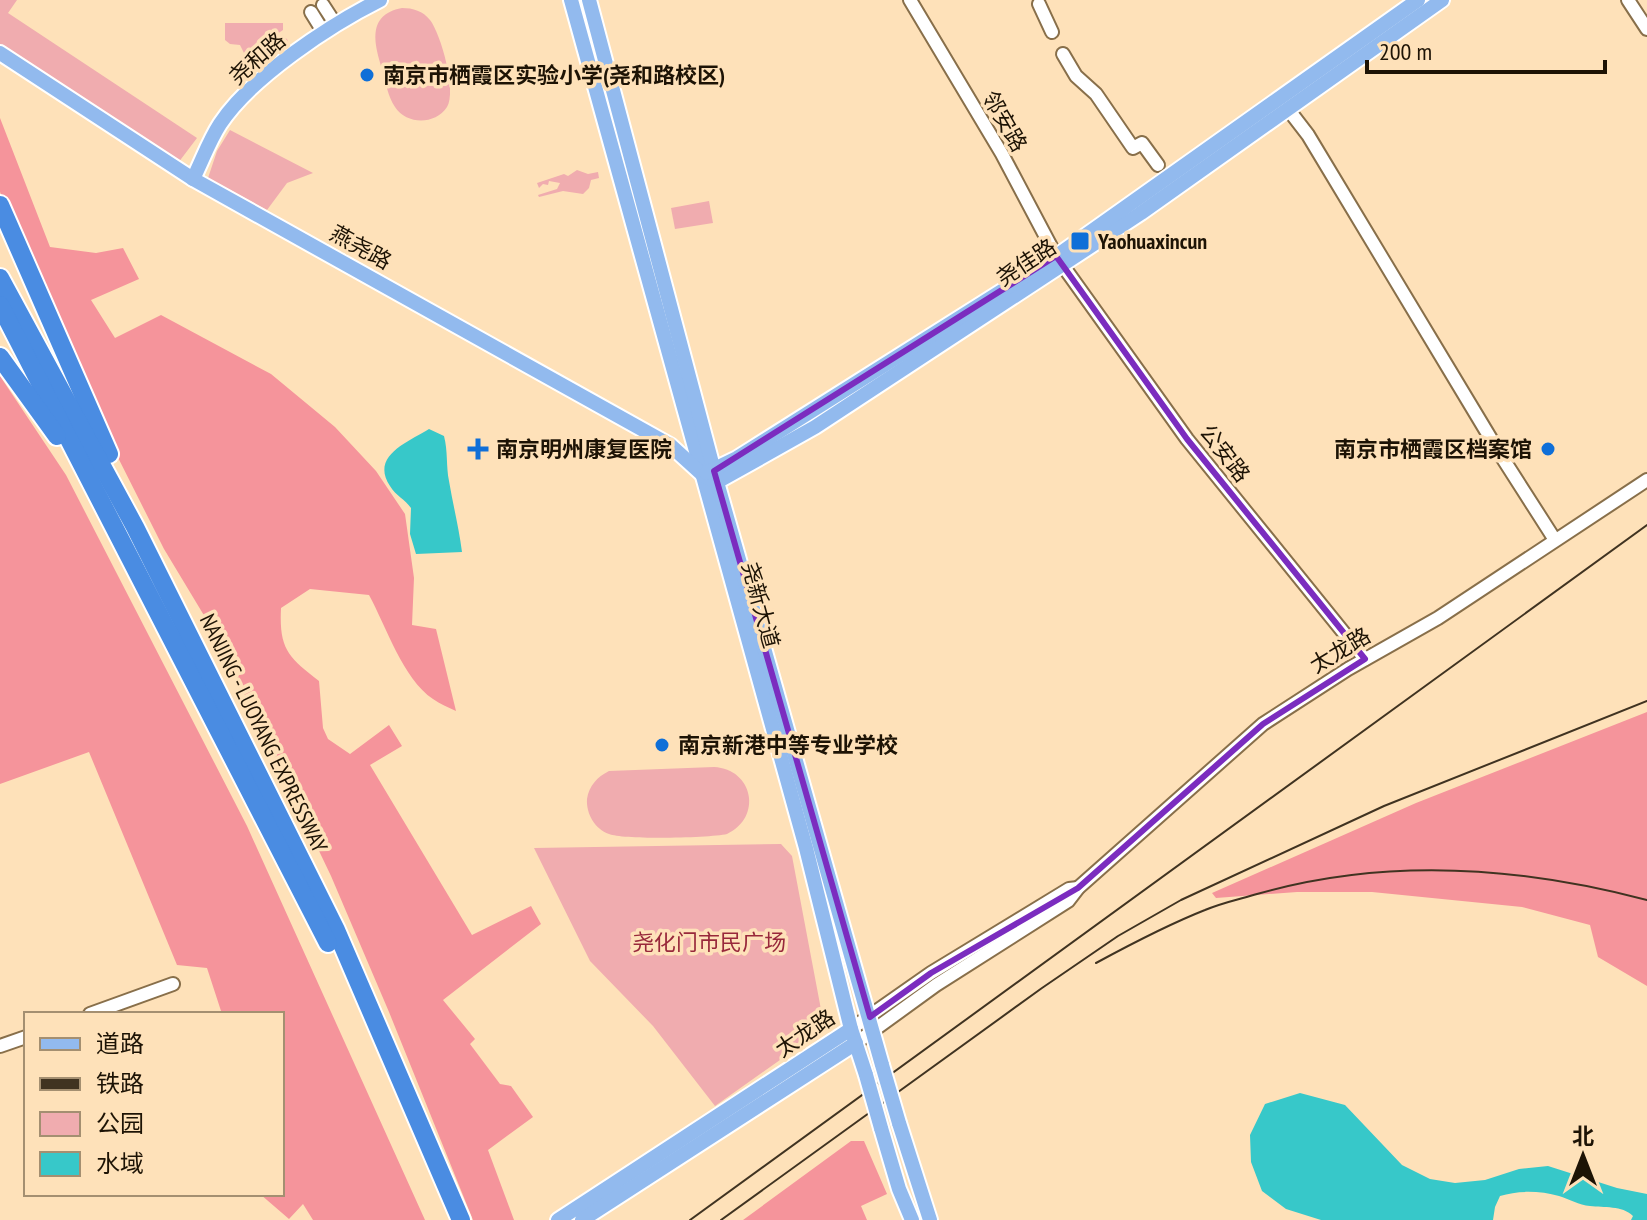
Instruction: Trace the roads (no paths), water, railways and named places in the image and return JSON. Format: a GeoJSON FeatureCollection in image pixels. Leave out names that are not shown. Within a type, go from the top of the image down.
{"type":"FeatureCollection","features":[{"type":"Feature","properties":{"kind":"highway"},"geometry":{"type":"LineString","coordinates":[[0,205],[84,402],[126,490],[166,589]]}},
{"type":"Feature","properties":{"kind":"highway","name":"NANJING - LUOYANG EXPRESSWAY"},"geometry":{"type":"LineString","coordinates":[[0,278],[135,527],[336,930],[430,1162],[448,1220]]}},
{"type":"Feature","properties":{"kind":"highway","name":"NANJING - LUOYANG EXPRESSWAY"},"geometry":{"type":"LineString","coordinates":[[0,305],[325,937],[430,1162],[461,1220]]}},
{"type":"Feature","properties":{"kind":"highway"},"geometry":{"type":"LineString","coordinates":[[0,357],[57,436],[129,574],[187,672]]}},
{"type":"Feature","properties":{"kind":"main road","name":"尧和路"},"geometry":{"type":"LineString","coordinates":[[193,179],[221,123],[259,82],[330,29],[380,0]]}},
{"type":"Feature","properties":{"kind":"main road","name":"尧新大道"},"geometry":{"type":"LineString","coordinates":[[571,0],[930,1220]]}},
{"type":"Feature","properties":{"kind":"main road","name":"尧新大道"},"geometry":{"type":"LineString","coordinates":[[589,0],[854,1036],[899,1189],[912,1220]]}},
{"type":"Feature","properties":{"kind":"main road","name":"尧佳路"},"geometry":{"type":"LineString","coordinates":[[709,475],[815,427],[1059,260],[1418,0]]}},
{"type":"Feature","properties":{"kind":"main road","name":"尧佳路"},"geometry":{"type":"LineString","coordinates":[[1059,260],[1154,204],[1442,0]]}},
{"type":"Feature","properties":{"kind":"main road","name":"燕尧路"},"geometry":{"type":"LineString","coordinates":[[0,53],[193,179],[670,445],[709,475]]}},
{"type":"Feature","properties":{"kind":"main road","name":"太龙路"},"geometry":{"type":"LineString","coordinates":[[558,1220],[854,1036]]}},
{"type":"Feature","properties":{"kind":"main road","name":"太龙路"},"geometry":{"type":"LineString","coordinates":[[582,1220],[854,1036]]}},
{"type":"Feature","properties":{"kind":"street","name":"邻安路"},"geometry":{"type":"LineString","coordinates":[[910,0],[1002,154],[1059,260]]}},
{"type":"Feature","properties":{"kind":"street"},"geometry":{"type":"LineString","coordinates":[[1628,0],[1647,29]]}},
{"type":"Feature","properties":{"kind":"street"},"geometry":{"type":"LineString","coordinates":[[1039,4],[1052,32]]}},
{"type":"Feature","properties":{"kind":"street"},"geometry":{"type":"LineString","coordinates":[[323,5],[330,29]]}},
{"type":"Feature","properties":{"kind":"street"},"geometry":{"type":"LineString","coordinates":[[307,6],[330,29]]}},
{"type":"Feature","properties":{"kind":"street"},"geometry":{"type":"LineString","coordinates":[[1063,54],[1076,76],[1096,94],[1133,148],[1142,143],[1158,165]]}},
{"type":"Feature","properties":{"kind":"street"},"geometry":{"type":"LineString","coordinates":[[1288,109],[1308,135],[1555,540]]}},
{"type":"Feature","properties":{"kind":"street","name":"公安路"},"geometry":{"type":"LineString","coordinates":[[1059,260],[1187,439],[1365,659]]}},
{"type":"Feature","properties":{"kind":"street","name":"太龙路"},"geometry":{"type":"LineString","coordinates":[[854,1036],[873,1033],[936,985],[1068,901],[1078,888],[1263,724],[1365,659],[1438,618],[1647,480]]}},
{"type":"Feature","properties":{"kind":"street","name":"太龙路"},"geometry":{"type":"LineString","coordinates":[[854,1036],[870,1017],[931,973],[1069,889],[1078,888]]}},
{"type":"Feature","properties":{"kind":"street"},"geometry":{"type":"LineString","coordinates":[[96,1012],[173,984]]}},
{"type":"Feature","properties":{"kind":"street"},"geometry":{"type":"LineString","coordinates":[[0,1046],[24,1038]]}},
{"type":"Feature","properties":{"kind":"water"},"geometry":{"type":"Polygon","coordinates":[[[429,429],[444,436],[462,552],[416,554],[410,534],[411,508],[392,489],[385,475],[388,458],[394,451],[429,429]]]}},
{"type":"Feature","properties":{"kind":"water"},"geometry":{"type":"Polygon","coordinates":[[[1300,1093],[1345,1105],[1402,1165],[1430,1179],[1455,1183],[1485,1180],[1519,1169],[1548,1166],[1647,1194],[1647,1220],[1631,1220],[1633,1216],[1629,1212],[1618,1209],[1530,1192],[1500,1196],[1493,1220],[1321,1220],[1286,1209],[1262,1191],[1251,1162],[1250,1135],[1265,1104],[1300,1093]]]}},
{"type":"Feature","properties":{"kind":"railway"},"geometry":{"type":"LineString","coordinates":[[690,1220],[1647,525]]}},
{"type":"Feature","properties":{"kind":"railway"},"geometry":{"type":"LineString","coordinates":[[721,1220],[1042,988],[1118,936],[1181,900],[1384,806],[1647,701]]}},
{"type":"Feature","properties":{"kind":"railway"},"geometry":{"type":"LineString","coordinates":[[1096,963],[1163,928],[1217,905],[1306,882],[1354,875],[1452,870],[1501,873],[1598,888],[1647,900]]}},
{"type":"Feature","properties":{"kind":"place","name":"南京市栖霞区实验小学(尧和路校区)"},"geometry":{"type":"Point","coordinates":[367,75]}},
{"type":"Feature","properties":{"kind":"place","name":"Yaohuaxincun"},"geometry":{"type":"Point","coordinates":[1080,241]}},
{"type":"Feature","properties":{"kind":"place","name":"南京明州康复医院"},"geometry":{"type":"Point","coordinates":[478,449]}},
{"type":"Feature","properties":{"kind":"place","name":"南京市栖霞区档案馆"},"geometry":{"type":"Point","coordinates":[1548,449]}},
{"type":"Feature","properties":{"kind":"place","name":"南京新港中等专业学校"},"geometry":{"type":"Point","coordinates":[662,745]}},
{"type":"Feature","properties":{"kind":"park label","name":"尧化门市民广场"},"geometry":{"type":"Point","coordinates":[709,942]}}]}
